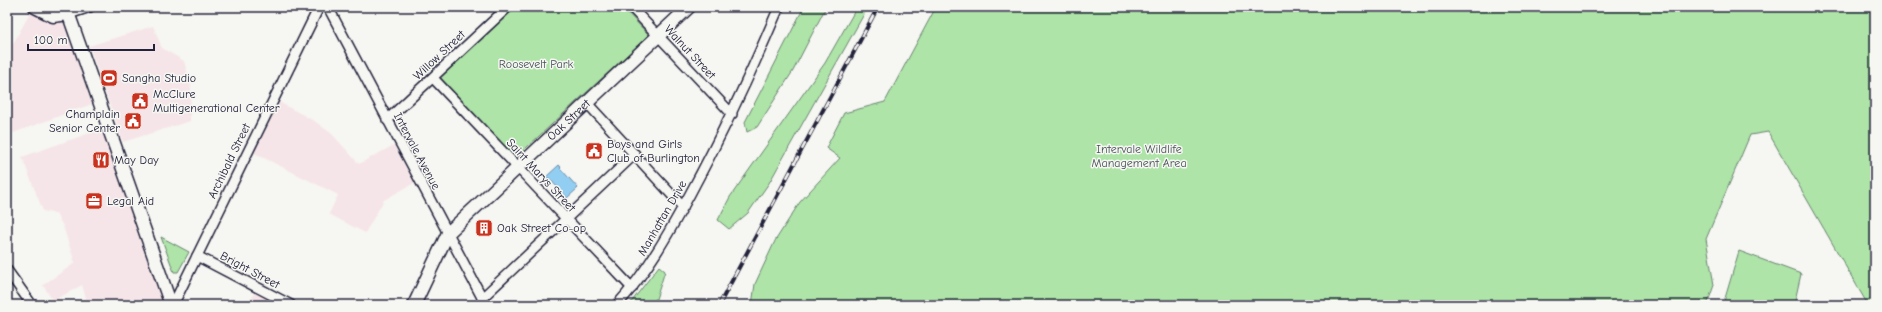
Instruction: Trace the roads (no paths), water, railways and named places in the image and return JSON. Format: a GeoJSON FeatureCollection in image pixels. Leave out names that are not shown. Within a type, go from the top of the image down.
{"type":"FeatureCollection","features":[{"type":"Feature","properties":{"kind":"street"},"geometry":{"type":"LineString","coordinates":[[35,7],[53,16],[67,11],[90,7]]}},
{"type":"Feature","properties":{"kind":"street","name":"Archibald Street"},"geometry":{"type":"LineString","coordinates":[[172,305],[319,7]]}},
{"type":"Feature","properties":{"kind":"street","name":"Intervale Avenue"},"geometry":{"type":"LineString","coordinates":[[328,7],[484,301]]}},
{"type":"Feature","properties":{"kind":"street"},"geometry":{"type":"LineString","coordinates":[[494,7],[501,14]]}},
{"type":"Feature","properties":{"kind":"street","name":"Willow Street"},"geometry":{"type":"LineString","coordinates":[[387,120],[508,7]]}},
{"type":"Feature","properties":{"kind":"street","name":"Walnut Street"},"geometry":{"type":"LineString","coordinates":[[631,7],[732,114]]}},
{"type":"Feature","properties":{"kind":"street","name":"Oak Street"},"geometry":{"type":"LineString","coordinates":[[448,233],[689,7]]}},
{"type":"Feature","properties":{"kind":"street","name":"Manhattan Drive"},"geometry":{"type":"LineString","coordinates":[[616,305],[632,288],[654,256],[683,206],[732,114],[779,7]]}},
{"type":"Feature","properties":{"kind":"street"},"geometry":{"type":"LineString","coordinates":[[67,11],[172,305]]}},
{"type":"Feature","properties":{"kind":"street","name":"Saint Marys Street"},"geometry":{"type":"LineString","coordinates":[[433,78],[632,288]]}},
{"type":"Feature","properties":{"kind":"street"},"geometry":{"type":"LineString","coordinates":[[588,103],[683,206]]}},
{"type":"Feature","properties":{"kind":"street"},"geometry":{"type":"LineString","coordinates":[[484,301],[566,219],[635,154]]}},
{"type":"Feature","properties":{"kind":"street"},"geometry":{"type":"LineString","coordinates":[[414,305],[448,233]]}},
{"type":"Feature","properties":{"kind":"street","name":"Bright Street"},"geometry":{"type":"LineString","coordinates":[[197,256],[291,305]]}},
{"type":"Feature","properties":{"kind":"street"},"geometry":{"type":"LineString","coordinates":[[8,273],[32,305]]}},
{"type":"Feature","properties":{"kind":"water"},"geometry":{"type":"Polygon","coordinates":[[[559,165],[578,188],[567,198],[549,178],[548,179],[546,177],[559,165]]]}},
{"type":"Feature","properties":{"kind":"railway"},"geometry":{"type":"LineString","coordinates":[[719,305],[878,7]]}},
{"type":"Feature","properties":{"kind":"place","name":"Sangha Studio"},"geometry":{"type":"Point","coordinates":[109,78]}},
{"type":"Feature","properties":{"kind":"place","name":"McClure Multigenerational Center"},"geometry":{"type":"Point","coordinates":[140,101]}},
{"type":"Feature","properties":{"kind":"place","name":"Champlain Senior Center"},"geometry":{"type":"Point","coordinates":[133,121]}},
{"type":"Feature","properties":{"kind":"place","name":"Boys and Girls Club of Burlington"},"geometry":{"type":"Point","coordinates":[594,151]}},
{"type":"Feature","properties":{"kind":"place","name":"May Day"},"geometry":{"type":"Point","coordinates":[101,160]}},
{"type":"Feature","properties":{"kind":"place","name":"Legal Aid"},"geometry":{"type":"Point","coordinates":[94,201]}},
{"type":"Feature","properties":{"kind":"place","name":"Oak Street Co-op"},"geometry":{"type":"Point","coordinates":[484,228]}},
{"type":"Feature","properties":{"kind":"park label","name":"Roosevelt Park"},"geometry":{"type":"Point","coordinates":[536,64]}},
{"type":"Feature","properties":{"kind":"park label","name":"Intervale Wildlife Management Area"},"geometry":{"type":"Point","coordinates":[1139,156]}}]}
